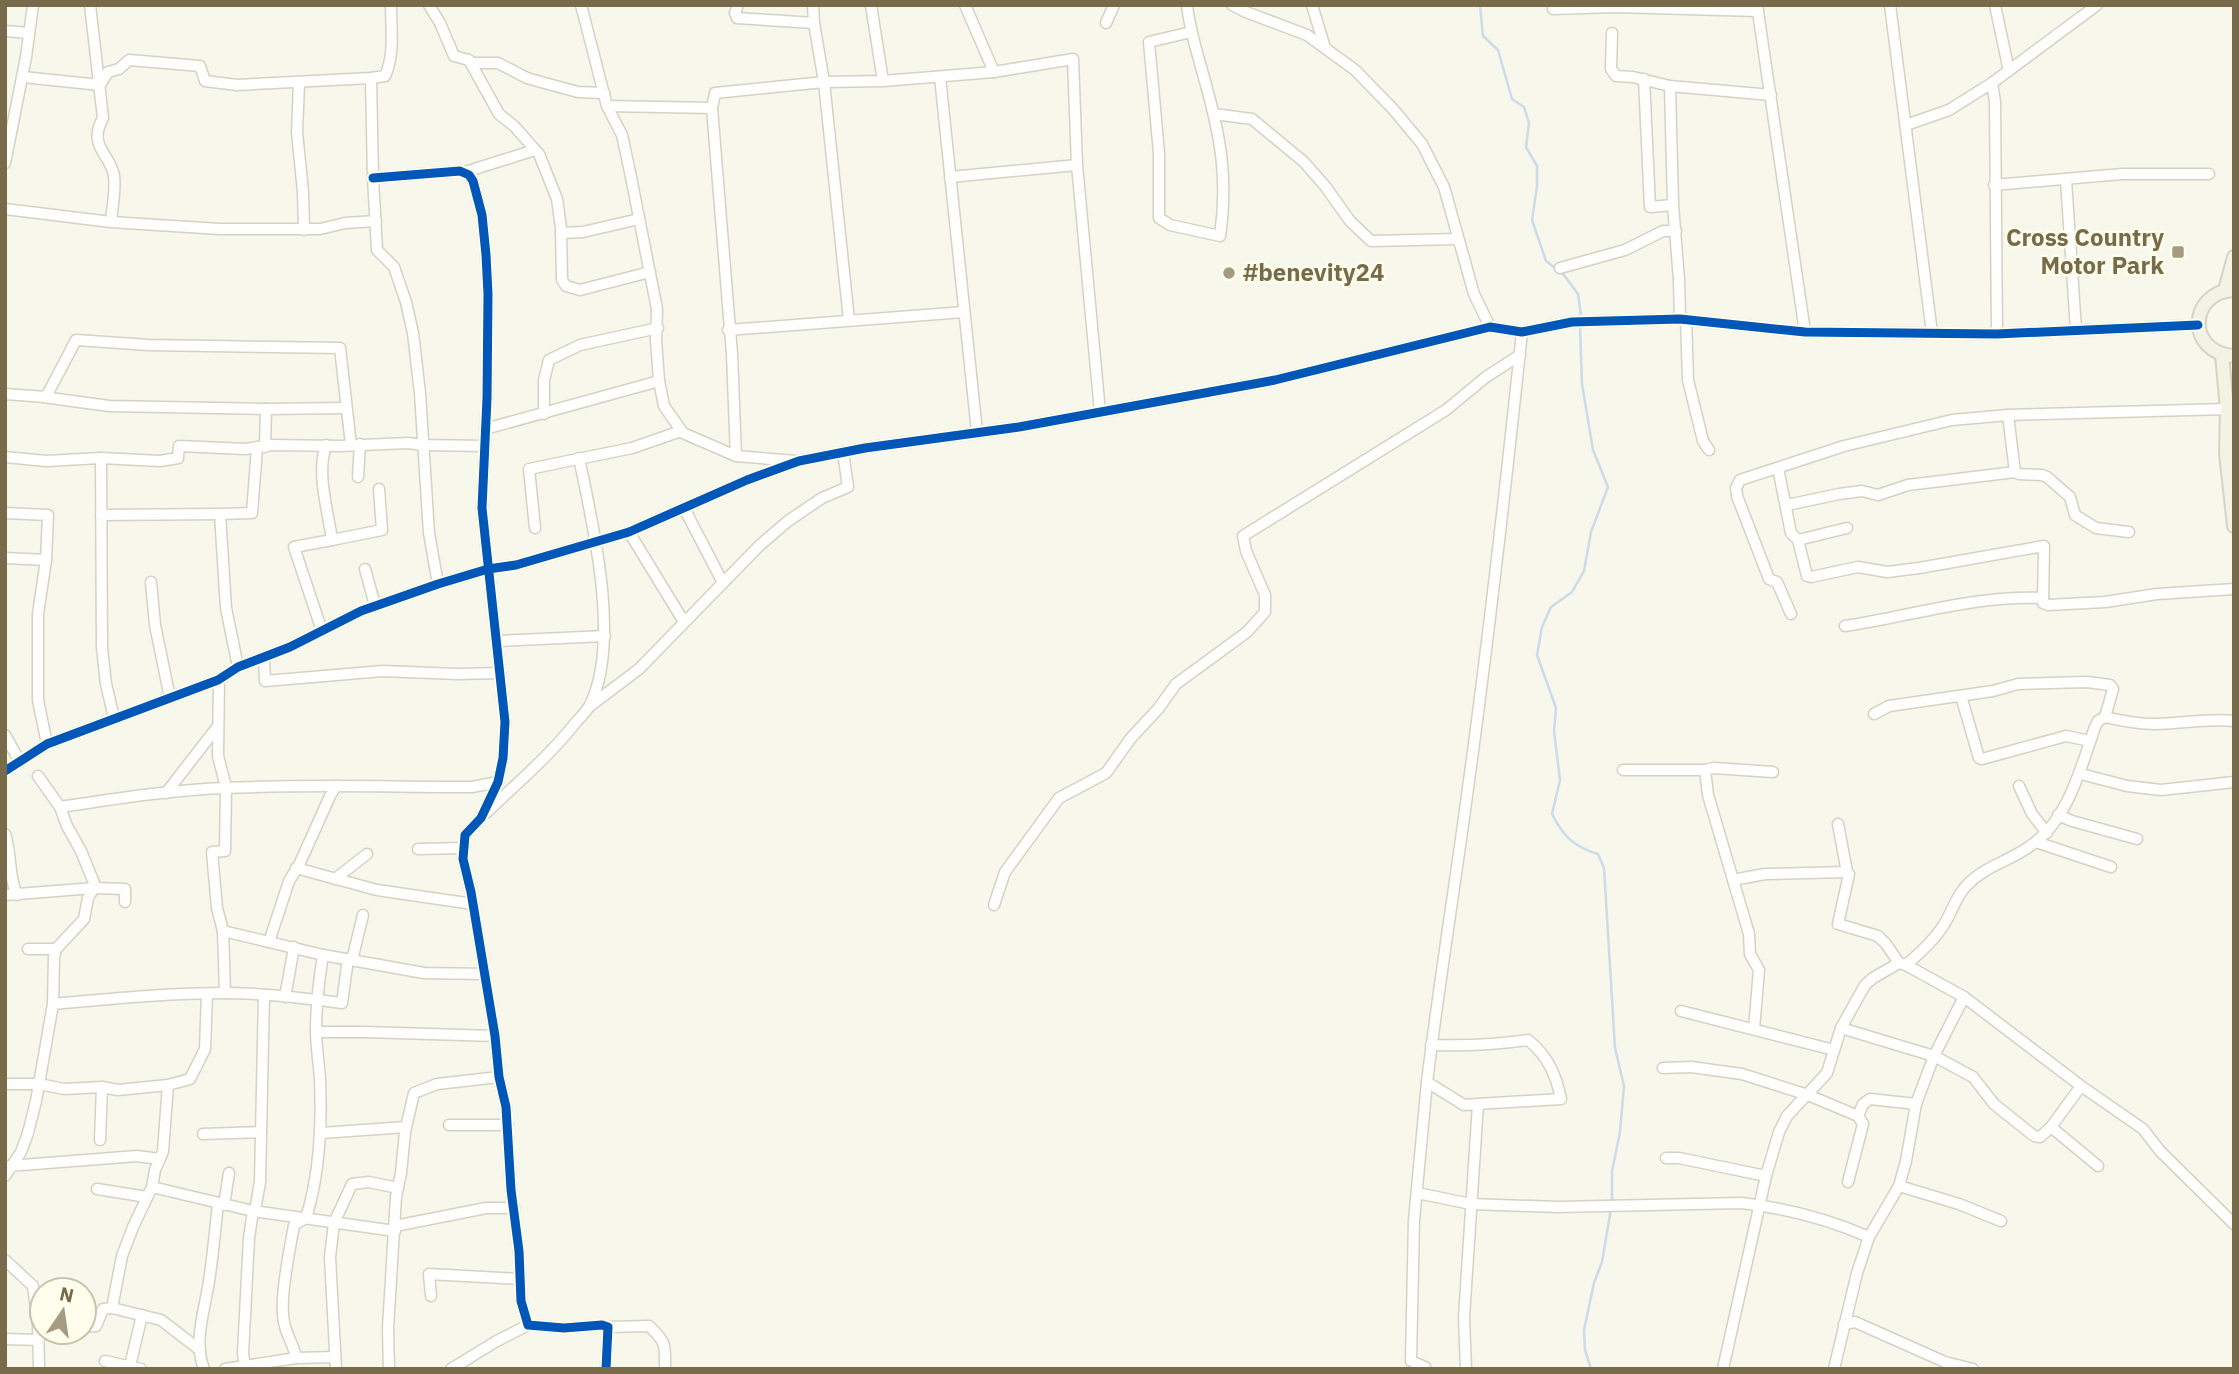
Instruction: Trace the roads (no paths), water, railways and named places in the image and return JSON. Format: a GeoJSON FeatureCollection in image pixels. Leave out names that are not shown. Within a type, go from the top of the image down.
{"type":"FeatureCollection","features":[{"type":"Feature","properties":{"kind":"main road"},"geometry":{"type":"LineString","coordinates":[[2234,257],[2230,290],[2211,297],[2201,309],[2198,325],[2202,338],[2210,349],[2228,356],[2226,453],[2234,526]]}},
{"type":"Feature","properties":{"kind":"street"},"geometry":{"type":"LineString","coordinates":[[5,163],[9,127],[23,77],[33,5]]}},
{"type":"Feature","properties":{"kind":"street"},"geometry":{"type":"LineString","coordinates":[[90,5],[103,118],[99,126],[99,147],[114,175],[111,222]]}},
{"type":"Feature","properties":{"kind":"street"},"geometry":{"type":"LineString","coordinates":[[100,85],[108,72],[119,69],[129,60],[200,66],[205,81],[227,84],[299,84],[385,76],[390,65],[391,5]]}},
{"type":"Feature","properties":{"kind":"street"},"geometry":{"type":"LineString","coordinates":[[429,5],[454,56],[469,60],[499,114],[514,126],[539,154],[556,200],[561,233],[562,280],[570,289],[580,290],[650,272]]}},
{"type":"Feature","properties":{"kind":"street"},"geometry":{"type":"LineString","coordinates":[[581,5],[607,106],[622,135],[657,309],[659,381],[664,406],[683,433],[736,456],[799,461]]}},
{"type":"Feature","properties":{"kind":"street"},"geometry":{"type":"LineString","coordinates":[[738,5],[735,13],[737,18],[814,23]]}},
{"type":"Feature","properties":{"kind":"street"},"geometry":{"type":"LineString","coordinates":[[813,5],[824,82],[849,320]]}},
{"type":"Feature","properties":{"kind":"street"},"geometry":{"type":"LineString","coordinates":[[871,5],[883,81]]}},
{"type":"Feature","properties":{"kind":"street"},"geometry":{"type":"LineString","coordinates":[[965,5],[994,72]]}},
{"type":"Feature","properties":{"kind":"street"},"geometry":{"type":"LineString","coordinates":[[1106,23],[1114,5]]}},
{"type":"Feature","properties":{"kind":"street"},"geometry":{"type":"LineString","coordinates":[[1187,5],[1191,32],[1214,114],[1224,162],[1224,210],[1220,236],[1170,225],[1159,218],[1159,153],[1149,42],[1191,32]]}},
{"type":"Feature","properties":{"kind":"street"},"geometry":{"type":"LineString","coordinates":[[1232,5],[1307,36],[1355,70],[1394,109],[1422,144],[1444,187],[1474,294],[1490,327]]}},
{"type":"Feature","properties":{"kind":"street"},"geometry":{"type":"LineString","coordinates":[[1312,5],[1326,49]]}},
{"type":"Feature","properties":{"kind":"street"},"geometry":{"type":"LineString","coordinates":[[1890,5],[1931,333]]}},
{"type":"Feature","properties":{"kind":"street"},"geometry":{"type":"LineString","coordinates":[[1995,5],[2009,71]]}},
{"type":"Feature","properties":{"kind":"street"},"geometry":{"type":"LineString","coordinates":[[1906,125],[1949,110],[1993,83],[2088,8],[2097,5]]}},
{"type":"Feature","properties":{"kind":"street"},"geometry":{"type":"LineString","coordinates":[[1553,9],[1758,8],[1805,332]]}},
{"type":"Feature","properties":{"kind":"street"},"geometry":{"type":"LineString","coordinates":[[5,31],[29,33]]}},
{"type":"Feature","properties":{"kind":"street"},"geometry":{"type":"LineString","coordinates":[[1612,33],[1613,74],[1670,86],[1771,95]]}},
{"type":"Feature","properties":{"kind":"street"},"geometry":{"type":"LineString","coordinates":[[736,456],[712,108],[715,93],[824,82],[883,81],[994,72],[1073,59],[1077,165],[1100,412]]}},
{"type":"Feature","properties":{"kind":"street"},"geometry":{"type":"LineString","coordinates":[[471,64],[498,63],[541,82],[578,92],[604,93]]}},
{"type":"Feature","properties":{"kind":"street"},"geometry":{"type":"LineString","coordinates":[[23,77],[100,85]]}},
{"type":"Feature","properties":{"kind":"street"},"geometry":{"type":"LineString","coordinates":[[940,77],[977,432]]}},
{"type":"Feature","properties":{"kind":"street"},"geometry":{"type":"LineString","coordinates":[[371,78],[377,250],[394,267],[407,302],[418,373],[429,533],[438,584]]}},
{"type":"Feature","properties":{"kind":"street"},"geometry":{"type":"LineString","coordinates":[[1644,79],[1650,207],[1673,205]]}},
{"type":"Feature","properties":{"kind":"street"},"geometry":{"type":"LineString","coordinates":[[1993,83],[1997,334]]}},
{"type":"Feature","properties":{"kind":"street"},"geometry":{"type":"LineString","coordinates":[[299,84],[297,132],[304,229]]}},
{"type":"Feature","properties":{"kind":"street"},"geometry":{"type":"LineString","coordinates":[[1670,86],[1673,205],[1688,380],[1703,441],[1709,450]]}},
{"type":"Feature","properties":{"kind":"street"},"geometry":{"type":"LineString","coordinates":[[607,106],[712,108]]}},
{"type":"Feature","properties":{"kind":"street"},"geometry":{"type":"LineString","coordinates":[[1214,114],[1252,119],[1304,162],[1350,221],[1371,241],[1458,239]]}},
{"type":"Feature","properties":{"kind":"street"},"geometry":{"type":"LineString","coordinates":[[373,178],[465,172],[535,150]]}},
{"type":"Feature","properties":{"kind":"street"},"geometry":{"type":"LineString","coordinates":[[950,177],[1077,165]]}},
{"type":"Feature","properties":{"kind":"street"},"geometry":{"type":"LineString","coordinates":[[465,172],[473,181],[482,215],[486,255],[488,294],[482,508],[505,722],[503,758],[498,782],[481,818]]}},
{"type":"Feature","properties":{"kind":"street"},"geometry":{"type":"LineString","coordinates":[[1994,185],[2122,174],[2209,174]]}},
{"type":"Feature","properties":{"kind":"street"},"geometry":{"type":"LineString","coordinates":[[2066,180],[2076,330]]}},
{"type":"Feature","properties":{"kind":"street"},"geometry":{"type":"LineString","coordinates":[[5,209],[111,222],[220,229],[320,229],[345,223],[376,222]]}},
{"type":"Feature","properties":{"kind":"street"},"geometry":{"type":"LineString","coordinates":[[561,233],[583,232],[639,219]]}},
{"type":"Feature","properties":{"kind":"street"},"geometry":{"type":"LineString","coordinates":[[1560,268],[1625,250],[1663,231],[1676,232]]}},
{"type":"Feature","properties":{"kind":"street"},"geometry":{"type":"LineString","coordinates":[[729,330],[964,312]]}},
{"type":"Feature","properties":{"kind":"street"},"geometry":{"type":"LineString","coordinates":[[5,771],[47,744],[219,680],[238,667],[264,659],[361,611],[488,569],[516,565],[597,543],[629,532],[747,480],[799,461],[843,452],[1100,412],[1319,371],[1490,327],[1522,331],[1572,322],[1683,319],[1805,332],[1997,334],[2198,325]]}},
{"type":"Feature","properties":{"kind":"street"},"geometry":{"type":"LineString","coordinates":[[544,414],[544,380],[549,360],[580,345],[658,328]]}},
{"type":"Feature","properties":{"kind":"street"},"geometry":{"type":"LineString","coordinates":[[1425,1369],[1411,1360],[1414,1220],[1427,1082],[1468,788],[1522,331]]}},
{"type":"Feature","properties":{"kind":"street"},"geometry":{"type":"LineString","coordinates":[[43,397],[46,397],[76,340],[149,345],[340,348],[346,408],[355,444],[358,477]]}},
{"type":"Feature","properties":{"kind":"street"},"geometry":{"type":"LineString","coordinates":[[994,905],[1005,872],[1059,798],[1106,773],[1176,684],[1247,632],[1265,612],[1265,594],[1243,536],[1446,410],[1486,377],[1520,355]]}},
{"type":"Feature","properties":{"kind":"street"},"geometry":{"type":"LineString","coordinates":[[485,429],[659,381]]}},
{"type":"Feature","properties":{"kind":"street"},"geometry":{"type":"LineString","coordinates":[[5,394],[109,405],[346,408]]}},
{"type":"Feature","properties":{"kind":"street"},"geometry":{"type":"LineString","coordinates":[[101,514],[252,513],[266,409]]}},
{"type":"Feature","properties":{"kind":"street"},"geometry":{"type":"LineString","coordinates":[[1791,614],[1777,582],[1769,579],[1737,496],[1736,488],[1740,480],[1844,446],[1952,420],[2008,415],[2227,409]]}},
{"type":"Feature","properties":{"kind":"street"},"geometry":{"type":"LineString","coordinates":[[2008,415],[2015,472]]}},
{"type":"Feature","properties":{"kind":"street"},"geometry":{"type":"LineString","coordinates":[[535,528],[529,469],[632,448],[681,431]]}},
{"type":"Feature","properties":{"kind":"street"},"geometry":{"type":"LineString","coordinates":[[5,457],[46,461],[101,458],[160,460],[178,458],[179,446],[261,448],[271,445],[408,443],[485,446]]}},
{"type":"Feature","properties":{"kind":"street"},"geometry":{"type":"LineString","coordinates":[[326,445],[323,456],[323,484],[332,540]]}},
{"type":"Feature","properties":{"kind":"street"},"geometry":{"type":"LineString","coordinates":[[528,1325],[521,1301],[508,1125],[473,904],[463,859],[465,835],[547,757],[589,706],[639,669],[788,521],[822,498],[848,487],[843,452]]}},
{"type":"Feature","properties":{"kind":"street"},"geometry":{"type":"LineString","coordinates":[[101,458],[102,648],[106,684],[114,718]]}},
{"type":"Feature","properties":{"kind":"street"},"geometry":{"type":"LineString","coordinates":[[579,458],[597,543],[605,636],[602,665],[589,706]]}},
{"type":"Feature","properties":{"kind":"street"},"geometry":{"type":"LineString","coordinates":[[1778,468],[1791,533],[1798,540],[1807,576],[1858,566],[1886,572],[1919,568],[2044,546],[2043,603],[2048,605],[2234,589]]}},
{"type":"Feature","properties":{"kind":"street"},"geometry":{"type":"LineString","coordinates":[[1787,505],[1839,494],[1862,491],[1878,495],[1908,485],[2015,472],[2048,477],[2070,497],[2075,515],[2096,528],[2129,531]]}},
{"type":"Feature","properties":{"kind":"street"},"geometry":{"type":"LineString","coordinates":[[323,631],[295,547],[382,530],[379,489]]}},
{"type":"Feature","properties":{"kind":"street"},"geometry":{"type":"LineString","coordinates":[[684,508],[723,583]]}},
{"type":"Feature","properties":{"kind":"street"},"geometry":{"type":"LineString","coordinates":[[5,513],[48,515],[46,560],[38,614],[38,700],[47,744]]}},
{"type":"Feature","properties":{"kind":"street"},"geometry":{"type":"LineString","coordinates":[[220,514],[226,608],[238,667]]}},
{"type":"Feature","properties":{"kind":"street"},"geometry":{"type":"LineString","coordinates":[[1798,540],[1847,528]]}},
{"type":"Feature","properties":{"kind":"street"},"geometry":{"type":"LineString","coordinates":[[629,532],[684,622]]}},
{"type":"Feature","properties":{"kind":"street"},"geometry":{"type":"LineString","coordinates":[[5,558],[46,560]]}},
{"type":"Feature","properties":{"kind":"street"},"geometry":{"type":"LineString","coordinates":[[365,569],[375,606]]}},
{"type":"Feature","properties":{"kind":"street"},"geometry":{"type":"LineString","coordinates":[[151,582],[155,625],[170,698]]}},
{"type":"Feature","properties":{"kind":"street"},"geometry":{"type":"LineString","coordinates":[[1845,626],[1952,604],[2026,597],[2043,598]]}},
{"type":"Feature","properties":{"kind":"street"},"geometry":{"type":"LineString","coordinates":[[497,640],[605,636]]}},
{"type":"Feature","properties":{"kind":"street"},"geometry":{"type":"LineString","coordinates":[[264,659],[265,681],[383,671],[500,673]]}},
{"type":"Feature","properties":{"kind":"street"},"geometry":{"type":"LineString","coordinates":[[219,680],[218,756],[226,787],[225,851],[212,852],[223,931],[225,993]]}},
{"type":"Feature","properties":{"kind":"street"},"geometry":{"type":"LineString","coordinates":[[1874,714],[1889,706],[1993,691],[2018,684],[2101,683],[2110,685],[2113,689],[2105,717]]}},
{"type":"Feature","properties":{"kind":"street"},"geometry":{"type":"LineString","coordinates":[[1961,696],[1979,758],[2066,736],[2090,741]]}},
{"type":"Feature","properties":{"kind":"street"},"geometry":{"type":"LineString","coordinates":[[1723,1369],[1766,1176],[1779,1132],[1787,1116],[1827,1073],[1841,1028],[1866,985],[1873,978],[1915,957],[1943,926],[1955,900],[1976,876],[2047,833],[2081,774],[2098,720],[2105,717],[2137,724],[2218,719],[2234,721]]}},
{"type":"Feature","properties":{"kind":"street"},"geometry":{"type":"LineString","coordinates":[[166,793],[218,726]]}},
{"type":"Feature","properties":{"kind":"street"},"geometry":{"type":"LineString","coordinates":[[5,734],[20,762]]}},
{"type":"Feature","properties":{"kind":"street"},"geometry":{"type":"LineString","coordinates":[[1623,770],[1714,768],[1773,772]]}},
{"type":"Feature","properties":{"kind":"street"},"geometry":{"type":"LineString","coordinates":[[1704,770],[1708,795],[1749,934],[1750,954],[1759,970],[1754,1029]]}},
{"type":"Feature","properties":{"kind":"street"},"geometry":{"type":"LineString","coordinates":[[2081,774],[2127,786],[2161,790],[2234,782]]}},
{"type":"Feature","properties":{"kind":"street"},"geometry":{"type":"LineString","coordinates":[[5,1176],[8,1166],[21,1152],[28,1133],[53,1004],[52,981],[56,949],[84,919],[88,898],[94,888],[82,850],[66,826],[60,807],[38,775]]}},
{"type":"Feature","properties":{"kind":"street"},"geometry":{"type":"LineString","coordinates":[[60,807],[226,787],[471,787],[498,782]]}},
{"type":"Feature","properties":{"kind":"street"},"geometry":{"type":"LineString","coordinates":[[269,942],[278,911],[296,868],[336,786]]}},
{"type":"Feature","properties":{"kind":"street"},"geometry":{"type":"LineString","coordinates":[[2019,786],[2032,814],[2047,833]]}},
{"type":"Feature","properties":{"kind":"street"},"geometry":{"type":"LineString","coordinates":[[2058,815],[2137,839]]}},
{"type":"Feature","properties":{"kind":"street"},"geometry":{"type":"LineString","coordinates":[[1838,824],[1849,874],[1838,924],[1878,936],[1902,964],[1964,997],[2081,1086],[2143,1129],[2160,1151],[2234,1224]]}},
{"type":"Feature","properties":{"kind":"street"},"geometry":{"type":"LineString","coordinates":[[5,834],[17,895]]}},
{"type":"Feature","properties":{"kind":"street"},"geometry":{"type":"LineString","coordinates":[[2036,842],[2111,867]]}},
{"type":"Feature","properties":{"kind":"street"},"geometry":{"type":"LineString","coordinates":[[418,849],[464,848]]}},
{"type":"Feature","properties":{"kind":"street"},"geometry":{"type":"LineString","coordinates":[[335,879],[367,854]]}},
{"type":"Feature","properties":{"kind":"street"},"geometry":{"type":"LineString","coordinates":[[296,868],[377,890],[473,904]]}},
{"type":"Feature","properties":{"kind":"street"},"geometry":{"type":"LineString","coordinates":[[1733,880],[1765,874],[1847,872]]}},
{"type":"Feature","properties":{"kind":"street"},"geometry":{"type":"LineString","coordinates":[[5,895],[94,888],[124,889],[125,902]]}},
{"type":"Feature","properties":{"kind":"street"},"geometry":{"type":"LineString","coordinates":[[53,1004],[225,993],[342,1003],[350,959],[363,915]]}},
{"type":"Feature","properties":{"kind":"street"},"geometry":{"type":"LineString","coordinates":[[223,931],[323,955],[424,973],[484,974]]}},
{"type":"Feature","properties":{"kind":"street"},"geometry":{"type":"LineString","coordinates":[[285,997],[295,947]]}},
{"type":"Feature","properties":{"kind":"street"},"geometry":{"type":"LineString","coordinates":[[29,949],[56,949]]}},
{"type":"Feature","properties":{"kind":"street"},"geometry":{"type":"LineString","coordinates":[[296,1359],[295,1348],[283,1320],[285,1284],[294,1225],[306,1219],[315,1184],[321,1133],[316,1032],[323,955]]}},
{"type":"Feature","properties":{"kind":"street"},"geometry":{"type":"LineString","coordinates":[[5,1084],[39,1084],[64,1089],[102,1087],[118,1090],[168,1085],[190,1079],[205,1049],[207,994]]}},
{"type":"Feature","properties":{"kind":"street"},"geometry":{"type":"LineString","coordinates":[[245,1366],[243,1353],[249,1238],[260,1182],[264,995]]}},
{"type":"Feature","properties":{"kind":"street"},"geometry":{"type":"LineString","coordinates":[[1834,1369],[1857,1273],[1869,1237],[1899,1186],[1916,1104],[1934,1056],[1964,997]]}},
{"type":"Feature","properties":{"kind":"street"},"geometry":{"type":"LineString","coordinates":[[1681,1012],[1834,1050]]}},
{"type":"Feature","properties":{"kind":"street"},"geometry":{"type":"LineString","coordinates":[[1841,1028],[1934,1056],[1973,1077],[1994,1104],[2034,1136],[2039,1137],[2050,1126],[2081,1086]]}},
{"type":"Feature","properties":{"kind":"street"},"geometry":{"type":"LineString","coordinates":[[316,1032],[495,1036]]}},
{"type":"Feature","properties":{"kind":"street"},"geometry":{"type":"LineString","coordinates":[[1427,1082],[1464,1105],[1561,1099],[1555,1073],[1528,1040],[1494,1045],[1485,1042],[1469,1046],[1432,1045]]}},
{"type":"Feature","properties":{"kind":"street"},"geometry":{"type":"LineString","coordinates":[[1663,1068],[1691,1067],[1742,1074],[1808,1095],[1858,1116],[1863,1124],[1848,1182]]}},
{"type":"Feature","properties":{"kind":"street"},"geometry":{"type":"LineString","coordinates":[[389,1369],[388,1328],[398,1188],[406,1127],[414,1093],[437,1084],[499,1076]]}},
{"type":"Feature","properties":{"kind":"street"},"geometry":{"type":"LineString","coordinates":[[112,1308],[122,1256],[152,1187],[160,1158],[165,1133],[168,1085]]}},
{"type":"Feature","properties":{"kind":"street"},"geometry":{"type":"LineString","coordinates":[[100,1140],[102,1087]]}},
{"type":"Feature","properties":{"kind":"street"},"geometry":{"type":"LineString","coordinates":[[1858,1116],[1863,1104],[1870,1099],[1916,1104]]}},
{"type":"Feature","properties":{"kind":"street"},"geometry":{"type":"LineString","coordinates":[[1466,1369],[1464,1317],[1478,1104]]}},
{"type":"Feature","properties":{"kind":"street"},"geometry":{"type":"LineString","coordinates":[[449,1125],[508,1125]]}},
{"type":"Feature","properties":{"kind":"street"},"geometry":{"type":"LineString","coordinates":[[2050,1126],[2098,1166]]}},
{"type":"Feature","properties":{"kind":"street"},"geometry":{"type":"LineString","coordinates":[[321,1133],[406,1127]]}},
{"type":"Feature","properties":{"kind":"street"},"geometry":{"type":"LineString","coordinates":[[203,1134],[261,1132]]}},
{"type":"Feature","properties":{"kind":"street"},"geometry":{"type":"LineString","coordinates":[[8,1166],[137,1156],[160,1158]]}},
{"type":"Feature","properties":{"kind":"street"},"geometry":{"type":"LineString","coordinates":[[1666,1158],[1679,1158],[1766,1176]]}},
{"type":"Feature","properties":{"kind":"street"},"geometry":{"type":"LineString","coordinates":[[204,1369],[200,1350],[201,1319],[229,1172]]}},
{"type":"Feature","properties":{"kind":"street"},"geometry":{"type":"LineString","coordinates":[[336,1369],[330,1257],[334,1223],[352,1185],[369,1182],[398,1188]]}},
{"type":"Feature","properties":{"kind":"street"},"geometry":{"type":"LineString","coordinates":[[1899,1186],[1959,1204],[2001,1221]]}},
{"type":"Feature","properties":{"kind":"street"},"geometry":{"type":"LineString","coordinates":[[152,1187],[254,1211],[395,1229],[486,1208],[514,1208]]}},
{"type":"Feature","properties":{"kind":"street"},"geometry":{"type":"LineString","coordinates":[[97,1189],[147,1197]]}},
{"type":"Feature","properties":{"kind":"street"},"geometry":{"type":"LineString","coordinates":[[1417,1193],[1471,1204],[1558,1207],[1692,1203],[1761,1205],[1828,1219],[1869,1237]]}},
{"type":"Feature","properties":{"kind":"street"},"geometry":{"type":"LineString","coordinates":[[5,1260],[28,1281]]}},
{"type":"Feature","properties":{"kind":"street"},"geometry":{"type":"LineString","coordinates":[[431,1296],[429,1274],[520,1279]]}},
{"type":"Feature","properties":{"kind":"street"},"geometry":{"type":"LineString","coordinates":[[1850,1302],[1855,1322]]}},
{"type":"Feature","properties":{"kind":"street"},"geometry":{"type":"LineString","coordinates":[[98,1321],[103,1309],[112,1308],[161,1320],[200,1350]]}},
{"type":"Feature","properties":{"kind":"street"},"geometry":{"type":"LineString","coordinates":[[130,1366],[142,1315]]}},
{"type":"Feature","properties":{"kind":"street"},"geometry":{"type":"LineString","coordinates":[[1844,1324],[1855,1322],[1945,1362],[1973,1369]]}},
{"type":"Feature","properties":{"kind":"street"},"geometry":{"type":"LineString","coordinates":[[451,1369],[528,1325],[564,1328],[602,1325],[649,1326],[663,1339],[665,1369]]}},
{"type":"Feature","properties":{"kind":"street"},"geometry":{"type":"LineString","coordinates":[[607,1369],[608,1327]]}},
{"type":"Feature","properties":{"kind":"street"},"geometry":{"type":"LineString","coordinates":[[5,1339],[28,1340]]}},
{"type":"Feature","properties":{"kind":"street"},"geometry":{"type":"LineString","coordinates":[[38,1346],[39,1369]]}},
{"type":"Feature","properties":{"kind":"street"},"geometry":{"type":"LineString","coordinates":[[225,1369],[296,1359],[335,1357]]}},
{"type":"Feature","properties":{"kind":"street"},"geometry":{"type":"LineString","coordinates":[[105,1360],[141,1369]]}},
{"type":"Feature","properties":{"kind":"waterway"},"geometry":{"type":"LineString","coordinates":[[1480,5],[1483,36],[1498,50],[1512,99],[1524,107],[1529,123],[1526,147],[1537,166],[1532,220],[1546,261],[1564,275],[1578,294],[1581,316]]}},
{"type":"Feature","properties":{"kind":"waterway"},"geometry":{"type":"LineString","coordinates":[[1580,326],[1582,384],[1593,450],[1608,487],[1591,532],[1584,571],[1572,592],[1551,607],[1542,627],[1537,655],[1556,708],[1554,731],[1560,780],[1552,814],[1570,840],[1598,854],[1604,868],[1615,1048],[1624,1086],[1620,1132],[1612,1171],[1612,1200]]}},
{"type":"Feature","properties":{"kind":"waterway"},"geometry":{"type":"LineString","coordinates":[[1591,1369],[1585,1350],[1584,1330],[1594,1283],[1602,1262],[1611,1209]]}},
{"type":"Feature","properties":{"kind":"place","name":"Cross Country Motor Park"},"geometry":{"type":"Point","coordinates":[2178,252]}},
{"type":"Feature","properties":{"kind":"place","name":"#benevity24"},"geometry":{"type":"Point","coordinates":[1229,273]}}]}
